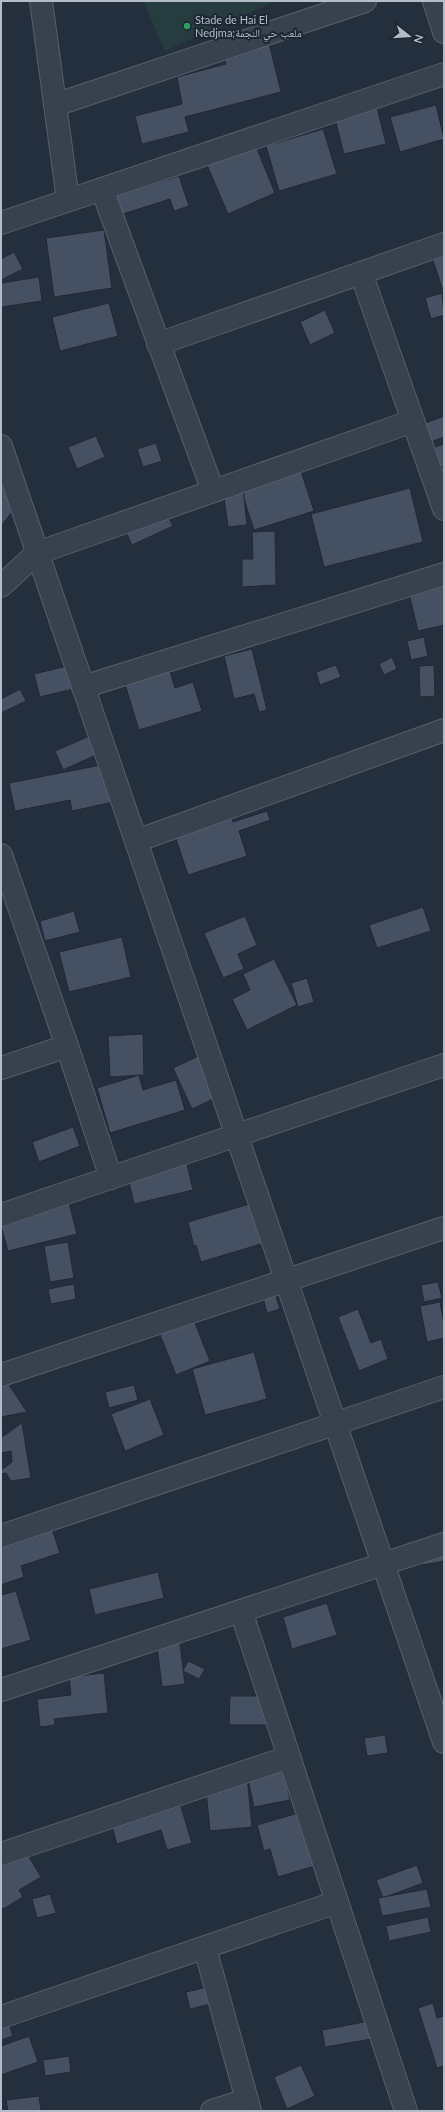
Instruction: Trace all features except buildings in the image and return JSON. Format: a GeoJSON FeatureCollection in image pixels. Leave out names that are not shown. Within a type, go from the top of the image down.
{"type":"FeatureCollection","features":[{"type":"Feature","properties":{"kind":"street"},"geometry":{"type":"LineString","coordinates":[[41,1],[68,200]]}},
{"type":"Feature","properties":{"kind":"street"},"geometry":{"type":"LineString","coordinates":[[55,105],[365,1]]}},
{"type":"Feature","properties":{"kind":"street"},"geometry":{"type":"LineString","coordinates":[[434,1],[444,32]]}},
{"type":"Feature","properties":{"kind":"street"},"geometry":{"type":"LineString","coordinates":[[1,223],[444,74]]}},
{"type":"Feature","properties":{"kind":"street"},"geometry":{"type":"LineString","coordinates":[[102,189],[213,491]]}},
{"type":"Feature","properties":{"kind":"street"},"geometry":{"type":"LineString","coordinates":[[158,344],[444,244]]}},
{"type":"Feature","properties":{"kind":"street"},"geometry":{"type":"LineString","coordinates":[[361,273],[444,509]]}},
{"type":"Feature","properties":{"kind":"street"},"geometry":{"type":"LineString","coordinates":[[1,586],[38,553],[413,421]]}},
{"type":"Feature","properties":{"kind":"street"},"geometry":{"type":"LineString","coordinates":[[1,446],[384,1565],[437,1699],[444,1742]]}},
{"type":"Feature","properties":{"kind":"street"},"geometry":{"type":"LineString","coordinates":[[83,687],[444,574]]}},
{"type":"Feature","properties":{"kind":"street"},"geometry":{"type":"LineString","coordinates":[[136,841],[444,730]]}},
{"type":"Feature","properties":{"kind":"street"},"geometry":{"type":"LineString","coordinates":[[1,855],[111,1178]]}},
{"type":"Feature","properties":{"kind":"street"},"geometry":{"type":"LineString","coordinates":[[1,1068],[67,1046]]}},
{"type":"Feature","properties":{"kind":"street"},"geometry":{"type":"LineString","coordinates":[[1,1215],[444,1065]]}},
{"type":"Feature","properties":{"kind":"street"},"geometry":{"type":"LineString","coordinates":[[1,1375],[444,1228]]}},
{"type":"Feature","properties":{"kind":"street"},"geometry":{"type":"LineString","coordinates":[[1,1536],[444,1387]]}},
{"type":"Feature","properties":{"kind":"street"},"geometry":{"type":"LineString","coordinates":[[1,1690],[444,1544]]}},
{"type":"Feature","properties":{"kind":"street"},"geometry":{"type":"LineString","coordinates":[[241,1611],[406,2111]]}},
{"type":"Feature","properties":{"kind":"street"},"geometry":{"type":"LineString","coordinates":[[1,1854],[289,1757]]}},
{"type":"Feature","properties":{"kind":"street"},"geometry":{"type":"LineString","coordinates":[[1,2017],[337,1902]]}},
{"type":"Feature","properties":{"kind":"street"},"geometry":{"type":"LineString","coordinates":[[205,1948],[249,2105],[212,2111]]}},
{"type":"Feature","properties":{"kind":"green space","name":"Stade de Hai El Nedjma;ملعب حي النجمة"},"geometry":{"type":"Polygon","coordinates":[[[143,1],[276,1],[165,51],[143,1]]]}},
{"type":"Feature","properties":{"kind":"place","name":"Stade de Hai El Nedjma;ملعب حي النجمة"},"geometry":{"type":"Point","coordinates":[187,26]}}]}
